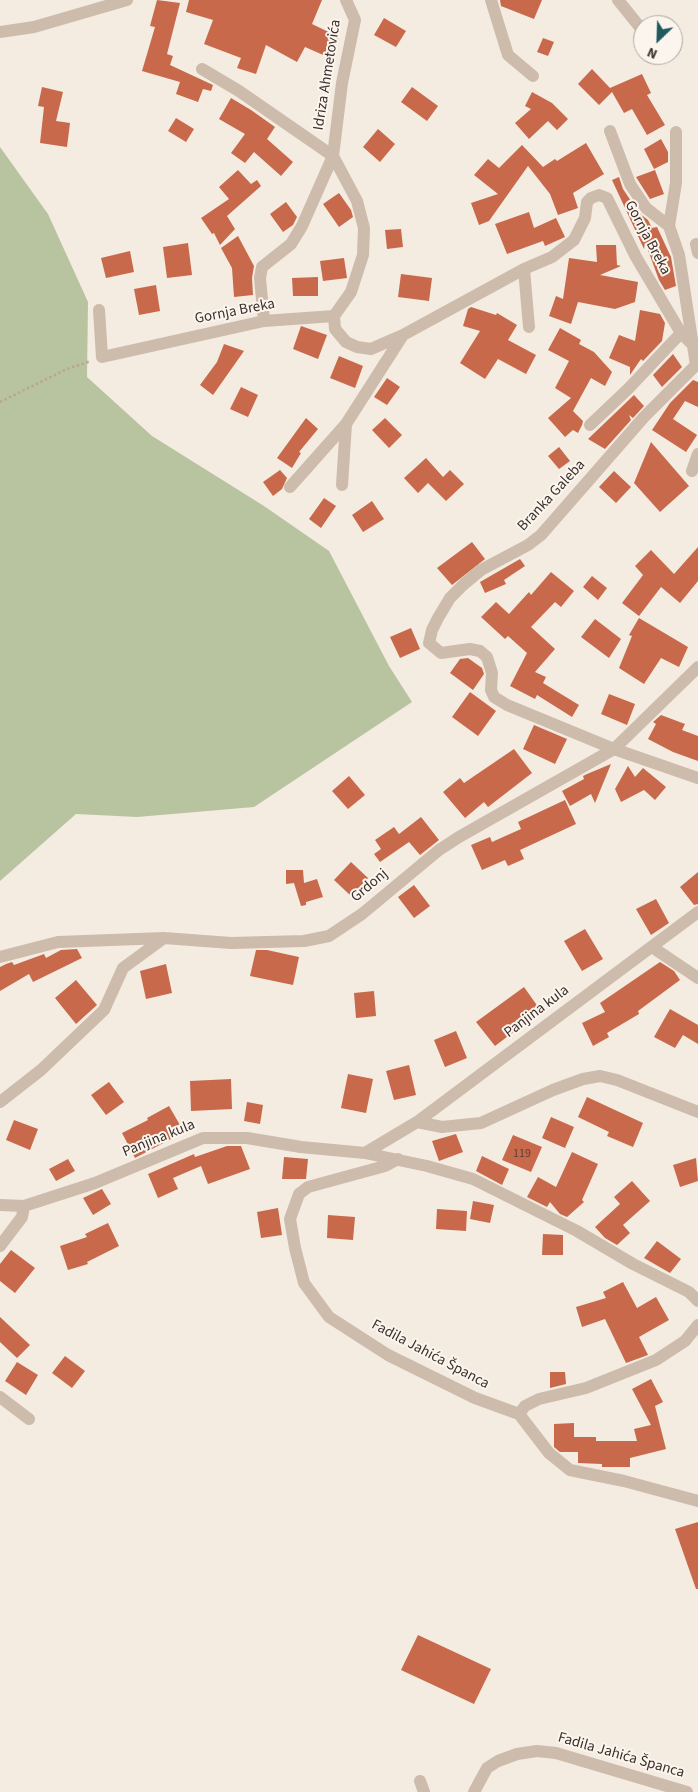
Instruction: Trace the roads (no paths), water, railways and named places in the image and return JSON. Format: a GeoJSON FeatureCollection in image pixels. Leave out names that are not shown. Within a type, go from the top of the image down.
{"type":"FeatureCollection","features":[{"type":"Feature","properties":{"kind":"street"},"geometry":{"type":"LineString","coordinates":[[0,32],[34,27],[126,0]]}},
{"type":"Feature","properties":{"kind":"street","name":"Idriza Ahmetovića"},"geometry":{"type":"LineString","coordinates":[[264,321],[260,278],[262,267],[291,244],[302,226],[333,156],[342,83],[355,20],[346,0]]}},
{"type":"Feature","properties":{"kind":"street"},"geometry":{"type":"LineString","coordinates":[[491,0],[508,55],[533,76]]}},
{"type":"Feature","properties":{"kind":"street"},"geometry":{"type":"LineString","coordinates":[[618,0],[633,19]]}},
{"type":"Feature","properties":{"kind":"street","name":"Idriza Ahmetovića"},"geometry":{"type":"LineString","coordinates":[[202,69],[299,130],[333,156],[357,201],[364,228],[363,255],[354,283],[334,316]]}},
{"type":"Feature","properties":{"kind":"street","name":"Branka Galeba"},"geometry":{"type":"LineString","coordinates":[[610,131],[630,184],[646,208],[668,226],[682,261],[692,343],[697,364],[644,417],[541,535],[528,545],[481,570],[450,598],[430,636],[429,643],[441,653],[470,649],[480,651],[487,657],[492,673],[494,697],[507,705],[614,749]]}},
{"type":"Feature","properties":{"kind":"street"},"geometry":{"type":"LineString","coordinates":[[668,226],[676,183],[676,132]]}},
{"type":"Feature","properties":{"kind":"street","name":"Gornja Breka"},"geometry":{"type":"LineString","coordinates":[[99,310],[102,357],[264,321],[334,316],[335,329],[346,342],[357,347],[371,348],[403,335],[524,268],[552,257],[574,240],[584,218],[587,202],[599,195],[607,198],[636,257],[681,333],[692,343]]}},
{"type":"Feature","properties":{"kind":"street"},"geometry":{"type":"LineString","coordinates":[[524,268],[528,327]]}},
{"type":"Feature","properties":{"kind":"street"},"geometry":{"type":"LineString","coordinates":[[590,425],[681,333]]}},
{"type":"Feature","properties":{"kind":"street","name":"Gornja Breka"},"geometry":{"type":"LineString","coordinates":[[290,487],[346,424],[403,335]]}},
{"type":"Feature","properties":{"kind":"street","name":"Gornja Breka"},"geometry":{"type":"LineString","coordinates":[[342,485],[346,424]]}},
{"type":"Feature","properties":{"kind":"street"},"geometry":{"type":"LineString","coordinates":[[692,471],[698,454]]}},
{"type":"Feature","properties":{"kind":"street","name":"Grdonj"},"geometry":{"type":"LineString","coordinates":[[0,957],[58,942],[164,938],[232,943],[304,941],[329,936],[362,914],[452,841],[614,749],[698,667]]}},
{"type":"Feature","properties":{"kind":"street"},"geometry":{"type":"LineString","coordinates":[[614,749],[698,778]]}},
{"type":"Feature","properties":{"kind":"street","name":"Panjina kula"},"geometry":{"type":"LineString","coordinates":[[0,1205],[24,1206],[95,1182],[203,1138],[247,1138],[301,1147],[365,1153],[417,1122],[698,912]]}},
{"type":"Feature","properties":{"kind":"street"},"geometry":{"type":"LineString","coordinates":[[0,1102],[41,1070],[104,1010],[123,968],[164,938]]}},
{"type":"Feature","properties":{"kind":"street"},"geometry":{"type":"LineString","coordinates":[[652,947],[698,978]]}},
{"type":"Feature","properties":{"kind":"street"},"geometry":{"type":"LineString","coordinates":[[417,1122],[442,1128],[481,1123],[553,1090],[583,1079],[600,1076],[617,1080],[698,1112]]}},
{"type":"Feature","properties":{"kind":"street"},"geometry":{"type":"LineString","coordinates":[[365,1153],[398,1159],[473,1179],[517,1199],[633,1264],[689,1292],[698,1301]]}},
{"type":"Feature","properties":{"kind":"street","name":"Fadila Jahića Španca"},"geometry":{"type":"LineString","coordinates":[[398,1159],[385,1166],[308,1187],[299,1194],[290,1219],[304,1283],[315,1301],[329,1317],[388,1355],[475,1398],[519,1414]]}},
{"type":"Feature","properties":{"kind":"street"},"geometry":{"type":"LineString","coordinates":[[0,1246],[22,1217],[24,1206]]}},
{"type":"Feature","properties":{"kind":"street"},"geometry":{"type":"LineString","coordinates":[[698,1325],[685,1341],[656,1360],[586,1388],[539,1400],[524,1406],[519,1414],[549,1452],[570,1470],[624,1481],[698,1501]]}},
{"type":"Feature","properties":{"kind":"street"},"geometry":{"type":"LineString","coordinates":[[0,1397],[29,1419]]}},
{"type":"Feature","properties":{"kind":"street","name":"Fadila Jahića Španca"},"geometry":{"type":"LineString","coordinates":[[474,1792],[488,1768],[498,1761],[517,1754],[536,1751],[556,1753],[686,1792]]}}]}
